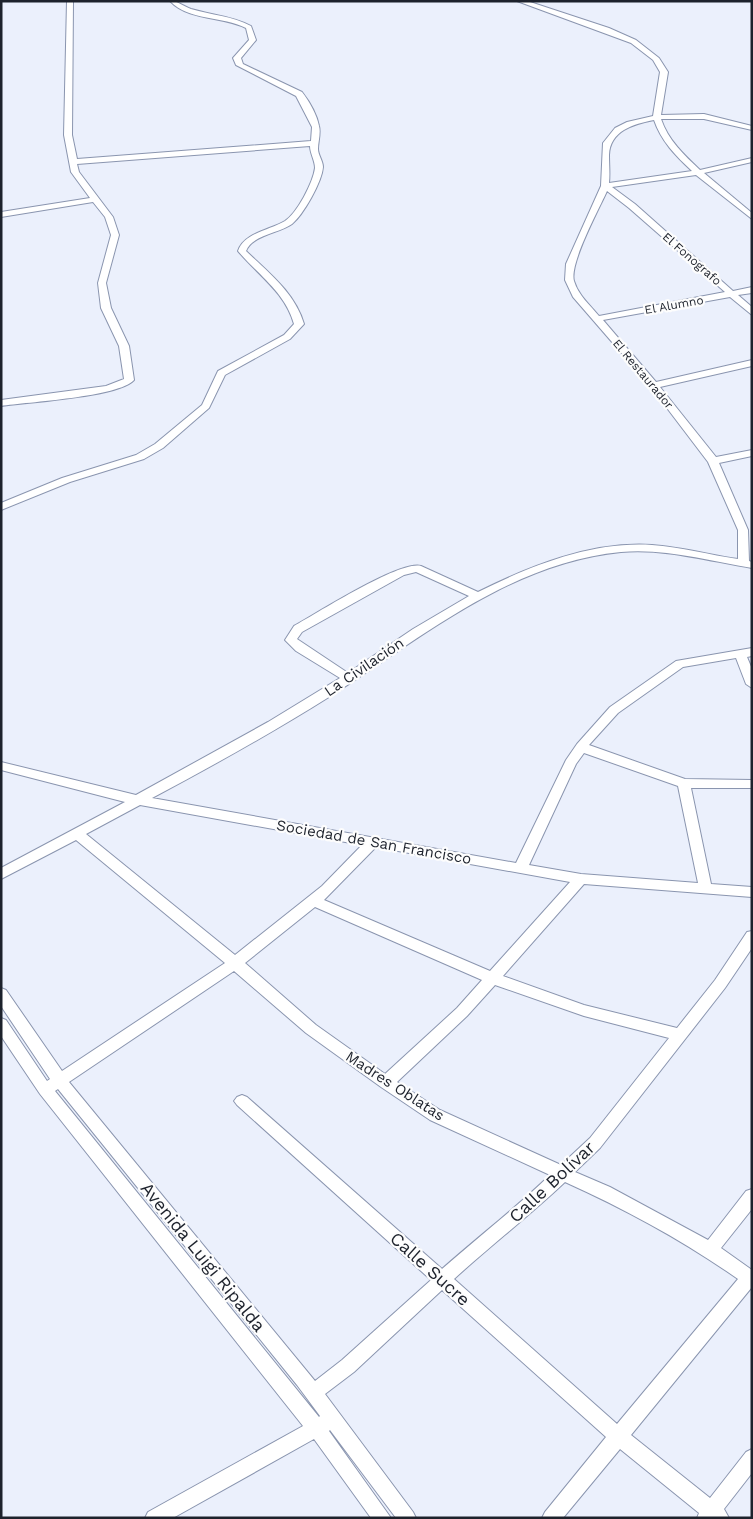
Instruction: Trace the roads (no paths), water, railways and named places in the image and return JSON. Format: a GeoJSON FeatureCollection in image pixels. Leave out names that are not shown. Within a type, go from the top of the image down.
{"type":"FeatureCollection","features":[{"type":"Feature","properties":{"kind":"street"},"geometry":{"type":"LineString","coordinates":[[1,403],[117,387],[129,380],[124,346],[106,308],[102,283],[115,235],[109,217],[75,172],[68,135],[70,1]]}},
{"type":"Feature","properties":{"kind":"street"},"geometry":{"type":"LineString","coordinates":[[1,507],[66,480],[140,457],[159,446],[206,406],[221,373],[242,360],[265,351],[287,337],[299,324],[298,312],[289,300],[242,251],[244,245],[253,239],[289,222],[302,206],[313,187],[319,167],[314,150],[316,127],[304,100],[299,94],[240,65],[237,58],[239,54],[253,40],[249,27],[229,19],[183,8],[173,1]]}},
{"type":"Feature","properties":{"kind":"street"},"geometry":{"type":"LineString","coordinates":[[520,1],[615,32],[633,40],[649,52],[660,64],[664,72],[656,118],[670,146],[752,217]]}},
{"type":"Feature","properties":{"kind":"street","name":"El Restaurador"},"geometry":{"type":"LineString","coordinates":[[748,564],[743,530],[713,461],[654,385],[576,295],[569,280],[570,264],[605,186],[606,147],[611,137],[619,128],[632,122],[688,115],[714,118],[752,128]]}},
{"type":"Feature","properties":{"kind":"street"},"geometry":{"type":"LineString","coordinates":[[73,162],[315,143]]}},
{"type":"Feature","properties":{"kind":"street"},"geometry":{"type":"LineString","coordinates":[[605,186],[700,172],[752,160]]}},
{"type":"Feature","properties":{"kind":"street","name":"El Fonografo"},"geometry":{"type":"LineString","coordinates":[[605,186],[632,206],[752,312]]}},
{"type":"Feature","properties":{"kind":"street"},"geometry":{"type":"LineString","coordinates":[[1,215],[96,199]]}},
{"type":"Feature","properties":{"kind":"street","name":"El Alumno"},"geometry":{"type":"LineString","coordinates":[[596,318],[752,290]]}},
{"type":"Feature","properties":{"kind":"street"},"geometry":{"type":"LineString","coordinates":[[654,385],[752,363]]}},
{"type":"Feature","properties":{"kind":"street"},"geometry":{"type":"LineString","coordinates":[[713,461],[752,453]]}},
{"type":"Feature","properties":{"kind":"street","name":"La Civilación"},"geometry":{"type":"LineString","coordinates":[[1,874],[311,702],[432,622],[477,596],[543,568],[619,549],[645,548],[690,552],[748,564]]}},
{"type":"Feature","properties":{"kind":"street"},"geometry":{"type":"LineString","coordinates":[[348,678],[300,648],[291,640],[298,629],[400,572],[417,568],[477,596]]}},
{"type":"Feature","properties":{"kind":"street"},"geometry":{"type":"LineString","coordinates":[[522,867],[570,764],[581,747],[614,710],[680,664],[746,653],[752,684]]}},
{"type":"Feature","properties":{"kind":"street"},"geometry":{"type":"LineString","coordinates":[[581,747],[684,783],[752,784]]}},
{"type":"Feature","properties":{"kind":"street","name":"Sociedad de San Francisco"},"geometry":{"type":"LineString","coordinates":[[1,766],[137,800],[581,879],[752,892]]}},
{"type":"Feature","properties":{"kind":"street"},"geometry":{"type":"LineString","coordinates":[[684,783],[706,890]]}},
{"type":"Feature","properties":{"kind":"street","name":"Madres Oblatas"},"geometry":{"type":"LineString","coordinates":[[76,834],[235,963],[311,1029],[386,1083],[435,1115],[604,1192],[710,1250],[750,1279]]}},
{"type":"Feature","properties":{"kind":"street"},"geometry":{"type":"LineString","coordinates":[[45,1090],[235,963],[327,890],[372,843]]}},
{"type":"Feature","properties":{"kind":"street"},"geometry":{"type":"LineString","coordinates":[[386,1083],[462,1012],[581,879]]}},
{"type":"Feature","properties":{"kind":"street"},"geometry":{"type":"LineString","coordinates":[[313,901],[492,978],[553,1002],[649,1029],[679,1034]]}},
{"type":"Feature","properties":{"kind":"street","name":"Calle Bolívar"},"geometry":{"type":"LineString","coordinates":[[313,1393],[348,1366],[442,1279],[564,1174],[595,1143],[720,984],[752,936]]}},
{"type":"Feature","properties":{"kind":"street","name":"Avenida Luigi Ripalda"},"geometry":{"type":"LineString","coordinates":[[1,994],[60,1081],[313,1393],[407,1518]]}},
{"type":"Feature","properties":{"kind":"street","name":"Avenida Luigi Ripalda"},"geometry":{"type":"LineString","coordinates":[[1,1024],[45,1090],[317,1429],[382,1518]]}},
{"type":"Feature","properties":{"kind":"street","name":"Calle Sucre"},"geometry":{"type":"LineString","coordinates":[[242,1101],[618,1437],[712,1515]]}},
{"type":"Feature","properties":{"kind":"street"},"geometry":{"type":"LineString","coordinates":[[710,1250],[752,1196]]}},
{"type":"Feature","properties":{"kind":"street"},"geometry":{"type":"LineString","coordinates":[[551,1518],[750,1279]]}},
{"type":"Feature","properties":{"kind":"street"},"geometry":{"type":"LineString","coordinates":[[154,1518],[333,1419]]}},
{"type":"Feature","properties":{"kind":"street"},"geometry":{"type":"LineString","coordinates":[[712,1515],[752,1458]]}}]}
